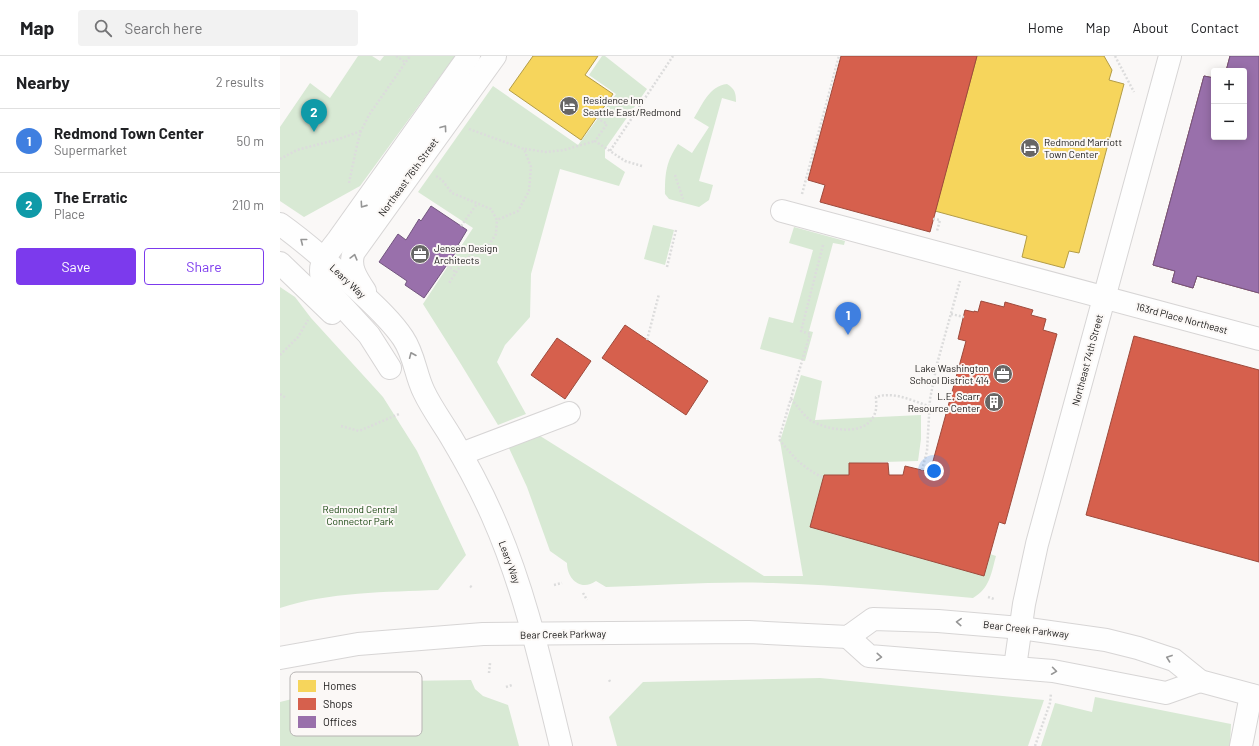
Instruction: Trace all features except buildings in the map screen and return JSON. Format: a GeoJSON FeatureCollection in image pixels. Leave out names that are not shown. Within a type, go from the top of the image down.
{"type":"FeatureCollection","features":[{"type":"Feature","properties":{"kind":"street","name":"Northeast 76th Street"},"geometry":{"type":"LineString","coordinates":[[324,259],[469,56]]}},
{"type":"Feature","properties":{"kind":"street","name":"Northeast 76th Street"},"geometry":{"type":"LineString","coordinates":[[372,304],[354,271],[352,256],[495,56]]}},
{"type":"Feature","properties":{"kind":"street","name":"Northeast 74th Street"},"geometry":{"type":"LineString","coordinates":[[1015,667],[1024,604],[1037,544],[1170,56]]}},
{"type":"Feature","properties":{"kind":"street","name":"163rd Place Northeast"},"geometry":{"type":"LineString","coordinates":[[782,211],[1259,339]]}},
{"type":"Feature","properties":{"kind":"street","name":"Leary Way"},"geometry":{"type":"LineString","coordinates":[[280,224],[324,259],[372,304],[394,326],[412,354],[424,392],[461,454],[492,514],[507,553],[533,635],[561,746]]}},
{"type":"Feature","properties":{"kind":"street"},"geometry":{"type":"LineString","coordinates":[[324,259],[320,267],[321,278],[326,287],[369,335],[390,368]]}},
{"type":"Feature","properties":{"kind":"street","name":"Leary Way"},"geometry":{"type":"LineString","coordinates":[[280,264],[321,302],[361,344],[390,368],[424,392]]}},
{"type":"Feature","properties":{"kind":"street"},"geometry":{"type":"LineString","coordinates":[[461,454],[568,412]]}},
{"type":"Feature","properties":{"kind":"street","name":"Bear Creek Parkway"},"geometry":{"type":"LineString","coordinates":[[280,658],[358,644],[483,634],[533,635],[749,632],[848,637],[873,619],[978,623],[1106,640],[1138,648],[1174,660],[1200,681],[1255,696]]}},
{"type":"Feature","properties":{"kind":"street"},"geometry":{"type":"LineString","coordinates":[[848,637],[869,656],[1053,671],[1166,693],[1200,681]]}},
{"type":"Feature","properties":{"kind":"street"},"geometry":{"type":"LineString","coordinates":[[1241,746],[1255,696]]}},
{"type":"Feature","properties":{"kind":"path"},"geometry":{"type":"LineString","coordinates":[[396,56],[405,62]]}},
{"type":"Feature","properties":{"kind":"path"},"geometry":{"type":"LineString","coordinates":[[347,188],[361,131],[369,115],[410,56]]}},
{"type":"Feature","properties":{"kind":"path"},"geometry":{"type":"LineString","coordinates":[[610,151],[673,56]]}},
{"type":"Feature","properties":{"kind":"path"},"geometry":{"type":"LineString","coordinates":[[801,198],[840,56]]}},
{"type":"Feature","properties":{"kind":"path"},"geometry":{"type":"LineString","coordinates":[[1114,56],[1134,92]]}},
{"type":"Feature","properties":{"kind":"path"},"geometry":{"type":"LineString","coordinates":[[463,126],[524,149],[547,152],[564,150],[595,140],[606,124],[597,118]]}},
{"type":"Feature","properties":{"kind":"path"},"geometry":{"type":"LineString","coordinates":[[280,159],[297,150],[339,139],[361,131]]}},
{"type":"Feature","properties":{"kind":"path"},"geometry":{"type":"LineString","coordinates":[[595,140],[625,161],[642,166]]}},
{"type":"Feature","properties":{"kind":"path"},"geometry":{"type":"LineString","coordinates":[[497,220],[518,211],[530,191],[531,167],[524,149]]}},
{"type":"Feature","properties":{"kind":"path"},"geometry":{"type":"LineString","coordinates":[[431,173],[442,180],[452,193],[491,209],[497,220],[496,234],[488,248],[472,254],[461,265],[449,283]]}},
{"type":"Feature","properties":{"kind":"path"},"geometry":{"type":"LineString","coordinates":[[675,175],[683,199]]}},
{"type":"Feature","properties":{"kind":"path"},"geometry":{"type":"LineString","coordinates":[[462,226],[477,204]]}},
{"type":"Feature","properties":{"kind":"path"},"geometry":{"type":"LineString","coordinates":[[667,267],[676,230]]}},
{"type":"Feature","properties":{"kind":"path"},"geometry":{"type":"LineString","coordinates":[[817,242],[824,243],[801,331],[810,334],[779,439],[794,458],[805,468],[824,478]]}},
{"type":"Feature","properties":{"kind":"path"},"geometry":{"type":"LineString","coordinates":[[447,265],[456,272]]}},
{"type":"Feature","properties":{"kind":"path"},"geometry":{"type":"LineString","coordinates":[[922,470],[927,451],[929,406],[937,364],[961,278]]}},
{"type":"Feature","properties":{"kind":"path"},"geometry":{"type":"LineString","coordinates":[[647,340],[659,294]]}},
{"type":"Feature","properties":{"kind":"path"},"geometry":{"type":"LineString","coordinates":[[951,314],[964,317]]}},
{"type":"Feature","properties":{"kind":"path"},"geometry":{"type":"LineString","coordinates":[[280,356],[298,337],[310,316]]}},
{"type":"Feature","properties":{"kind":"path"},"geometry":{"type":"LineString","coordinates":[[280,394],[286,398]]}},
{"type":"Feature","properties":{"kind":"path"},"geometry":{"type":"LineString","coordinates":[[791,399],[808,419],[819,424],[844,430],[855,429],[866,425],[875,413],[876,397],[901,396],[929,406]]}},
{"type":"Feature","properties":{"kind":"path"},"geometry":{"type":"LineString","coordinates":[[341,426],[359,431],[399,414]]}},
{"type":"Feature","properties":{"kind":"path"},"geometry":{"type":"LineString","coordinates":[[554,585],[562,583]]}},
{"type":"Feature","properties":{"kind":"path"},"geometry":{"type":"LineString","coordinates":[[583,593],[587,600]]}},
{"type":"Feature","properties":{"kind":"path"},"geometry":{"type":"LineString","coordinates":[[988,597],[994,599]]}},
{"type":"Feature","properties":{"kind":"path"},"geometry":{"type":"LineString","coordinates":[[489,672],[490,663]]}},
{"type":"Feature","properties":{"kind":"path"},"geometry":{"type":"LineString","coordinates":[[609,680],[612,683]]}},
{"type":"Feature","properties":{"kind":"path"},"geometry":{"type":"LineString","coordinates":[[506,687],[512,685]]}},
{"type":"Feature","properties":{"kind":"path"},"geometry":{"type":"LineString","coordinates":[[1035,746],[1052,695]]}},
{"type":"Feature","properties":{"kind":"green space"},"geometry":{"type":"Polygon","coordinates":[[[358,56],[372,56],[380,61],[384,56],[455,56],[360,186],[304,217],[280,201],[280,127],[310,83],[330,98],[358,56]]]}},
{"type":"Feature","properties":{"kind":"green space"},"geometry":{"type":"Polygon","coordinates":[[[602,56],[605,56],[647,89],[605,149],[605,158],[625,172],[619,186],[560,169],[531,274],[530,317],[505,345],[497,362],[526,414],[498,425],[423,304],[473,228],[418,192],[493,86],[578,145],[616,94],[589,75],[602,56]]]}},
{"type":"Feature","properties":{"kind":"green space"},"geometry":{"type":"Polygon","coordinates":[[[727,84],[732,88],[736,96],[736,102],[722,98],[699,181],[713,185],[709,200],[699,207],[669,199],[665,194],[665,180],[671,156],[678,144],[692,153],[709,127],[694,118],[707,96],[721,85],[727,84]]]}},
{"type":"Feature","properties":{"kind":"green space"},"geometry":{"type":"Polygon","coordinates":[[[653,225],[674,230],[665,265],[644,259],[653,225]]]}},
{"type":"Feature","properties":{"kind":"green space"},"geometry":{"type":"Polygon","coordinates":[[[794,227],[845,241],[844,245],[833,243],[809,331],[813,332],[805,361],[760,349],[769,317],[793,323],[813,250],[789,243],[794,227]]]}},
{"type":"Feature","properties":{"kind":"green space","name":"Redmond Central Connector Park"},"geometry":{"type":"Polygon","coordinates":[[[280,287],[295,297],[311,318],[383,397],[417,451],[466,555],[438,590],[378,592],[338,596],[298,603],[280,608],[280,287]]]}},
{"type":"Feature","properties":{"kind":"green space"},"geometry":{"type":"Polygon","coordinates":[[[801,375],[822,381],[815,420],[921,415],[921,439],[918,461],[849,463],[990,554],[996,556],[989,580],[979,594],[973,598],[848,587],[752,583],[606,587],[596,581],[585,585],[572,579],[569,574],[567,563],[550,551],[527,487],[508,446],[537,434],[764,576],[803,576],[780,441],[801,375]]]}},
{"type":"Feature","properties":{"kind":"green space"},"geometry":{"type":"Polygon","coordinates":[[[820,678],[1044,700],[1028,746],[617,746],[609,717],[643,682],[820,678]]]}},
{"type":"Feature","properties":{"kind":"green space"},"geometry":{"type":"Polygon","coordinates":[[[471,680],[475,689],[483,696],[508,705],[519,746],[280,746],[280,702],[290,700],[290,736],[422,736],[422,681],[471,680]]]}},
{"type":"Feature","properties":{"kind":"green space"},"geometry":{"type":"Polygon","coordinates":[[[1095,697],[1231,724],[1230,746],[1041,746],[1055,703],[1092,712],[1095,697]]]}},
{"type":"Feature","properties":{"kind":"place","name":"Residence Inn Seattle East/Redmond"},"geometry":{"type":"Point","coordinates":[569,106]}},
{"type":"Feature","properties":{"kind":"place","name":"The Erratic"},"geometry":{"type":"Point","coordinates":[314,132]}},
{"type":"Feature","properties":{"kind":"place","name":"Redmond Marriott Town Center"},"geometry":{"type":"Point","coordinates":[1030,148]}},
{"type":"Feature","properties":{"kind":"place","name":"Jensen Design Architects"},"geometry":{"type":"Point","coordinates":[420,254]}},
{"type":"Feature","properties":{"kind":"place","name":"Redmond Town Center"},"geometry":{"type":"Point","coordinates":[848,335]}},
{"type":"Feature","properties":{"kind":"place","name":"Lake Washington School District 414"},"geometry":{"type":"Point","coordinates":[1003,374]}},
{"type":"Feature","properties":{"kind":"place","name":"L.E. Scarr Resource Center"},"geometry":{"type":"Point","coordinates":[994,402]}}]}
